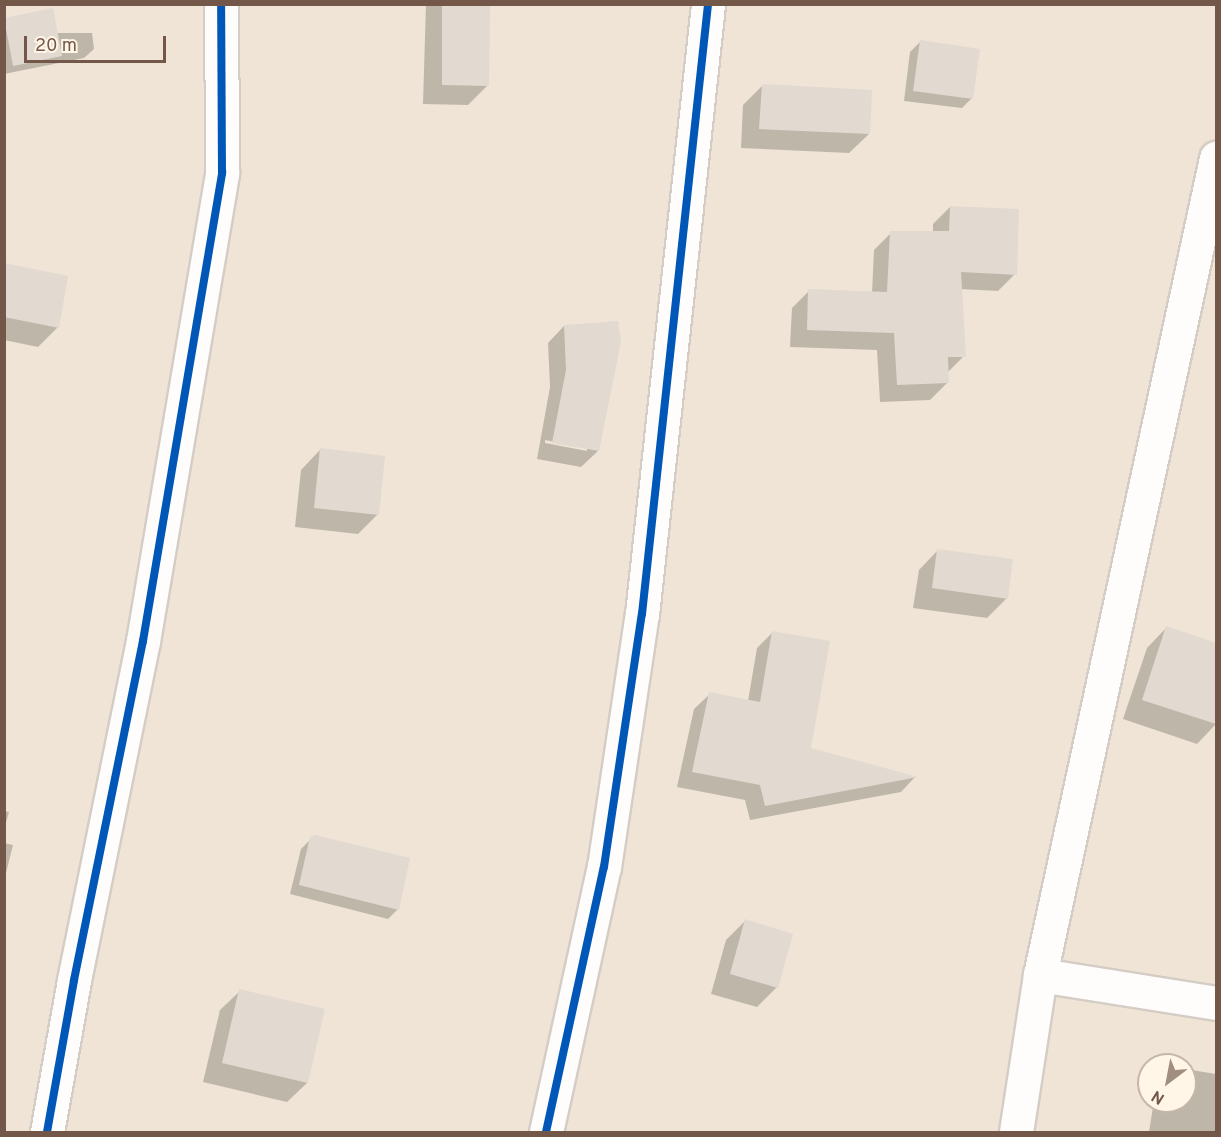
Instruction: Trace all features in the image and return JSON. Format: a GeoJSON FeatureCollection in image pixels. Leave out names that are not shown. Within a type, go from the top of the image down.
{"type":"FeatureCollection","features":[{"type":"Feature","properties":{"kind":"street"},"geometry":{"type":"LineString","coordinates":[[47,1132],[74,980],[143,641],[222,173],[221,4]]}},
{"type":"Feature","properties":{"kind":"street"},"geometry":{"type":"LineString","coordinates":[[546,1132],[604,867],[642,614],[708,4]]}},
{"type":"Feature","properties":{"kind":"street"},"geometry":{"type":"LineString","coordinates":[[1016,1132],[1040,975],[1216,158]]}},
{"type":"Feature","properties":{"kind":"street"},"geometry":{"type":"LineString","coordinates":[[1040,975],[1216,1003]]}},
{"type":"Feature","properties":{"kind":"shaded area"},"geometry":{"type":"Polygon","coordinates":[[[5,5],[1216,5],[1216,1132],[5,1132],[5,5]]]}},
{"type":"Feature","properties":{"kind":"building"},"geometry":{"type":"Polygon","coordinates":[[[442,4],[490,4],[489,86],[442,85],[442,4]]]}},
{"type":"Feature","properties":{"kind":"building"},"geometry":{"type":"Polygon","coordinates":[[[53,8],[62,56],[13,66],[4,18],[53,8]]]}},
{"type":"Feature","properties":{"kind":"building"},"geometry":{"type":"Polygon","coordinates":[[[920,40],[980,49],[973,99],[913,91],[920,40]]]}},
{"type":"Feature","properties":{"kind":"building"},"geometry":{"type":"Polygon","coordinates":[[[762,84],[872,90],[870,134],[759,129],[762,84]]]}},
{"type":"Feature","properties":{"kind":"building"},"geometry":{"type":"Polygon","coordinates":[[[950,206],[1019,209],[1017,275],[961,272],[966,357],[948,357],[949,383],[897,385],[894,333],[807,330],[808,289],[887,292],[890,231],[949,231],[950,206]]]}},
{"type":"Feature","properties":{"kind":"building"},"geometry":{"type":"Polygon","coordinates":[[[4,263],[68,276],[59,328],[4,317],[4,263]]]}},
{"type":"Feature","properties":{"kind":"building"},"geometry":{"type":"Polygon","coordinates":[[[618,321],[621,342],[599,451],[552,443],[566,370],[564,325],[618,321]]]}},
{"type":"Feature","properties":{"kind":"building"},"geometry":{"type":"Polygon","coordinates":[[[320,448],[385,456],[379,515],[314,508],[320,448]]]}},
{"type":"Feature","properties":{"kind":"building"},"geometry":{"type":"Polygon","coordinates":[[[937,549],[1013,559],[1008,599],[932,588],[937,549]]]}},
{"type":"Feature","properties":{"kind":"building"},"geometry":{"type":"Polygon","coordinates":[[[1166,626],[1216,643],[1216,724],[1142,700],[1166,626]]]}},
{"type":"Feature","properties":{"kind":"building"},"geometry":{"type":"Polygon","coordinates":[[[772,631],[830,641],[811,748],[918,777],[765,806],[760,785],[692,772],[709,692],[760,702],[772,631]]]}},
{"type":"Feature","properties":{"kind":"building"},"geometry":{"type":"Polygon","coordinates":[[[315,835],[410,858],[399,910],[299,885],[310,837],[315,835]]]}},
{"type":"Feature","properties":{"kind":"building"},"geometry":{"type":"Polygon","coordinates":[[[745,919],[793,934],[778,988],[730,974],[745,919]]]}},
{"type":"Feature","properties":{"kind":"building"},"geometry":{"type":"Polygon","coordinates":[[[239,989],[325,1009],[308,1083],[222,1063],[239,989]]]}},
{"type":"Feature","properties":{"kind":"cycle path"},"geometry":{"type":"LineString","coordinates":[[47,1132],[74,980],[143,641],[222,173],[221,4]]}},
{"type":"Feature","properties":{"kind":"cycle path"},"geometry":{"type":"LineString","coordinates":[[546,1132],[604,867],[642,614],[708,4]]}}]}
